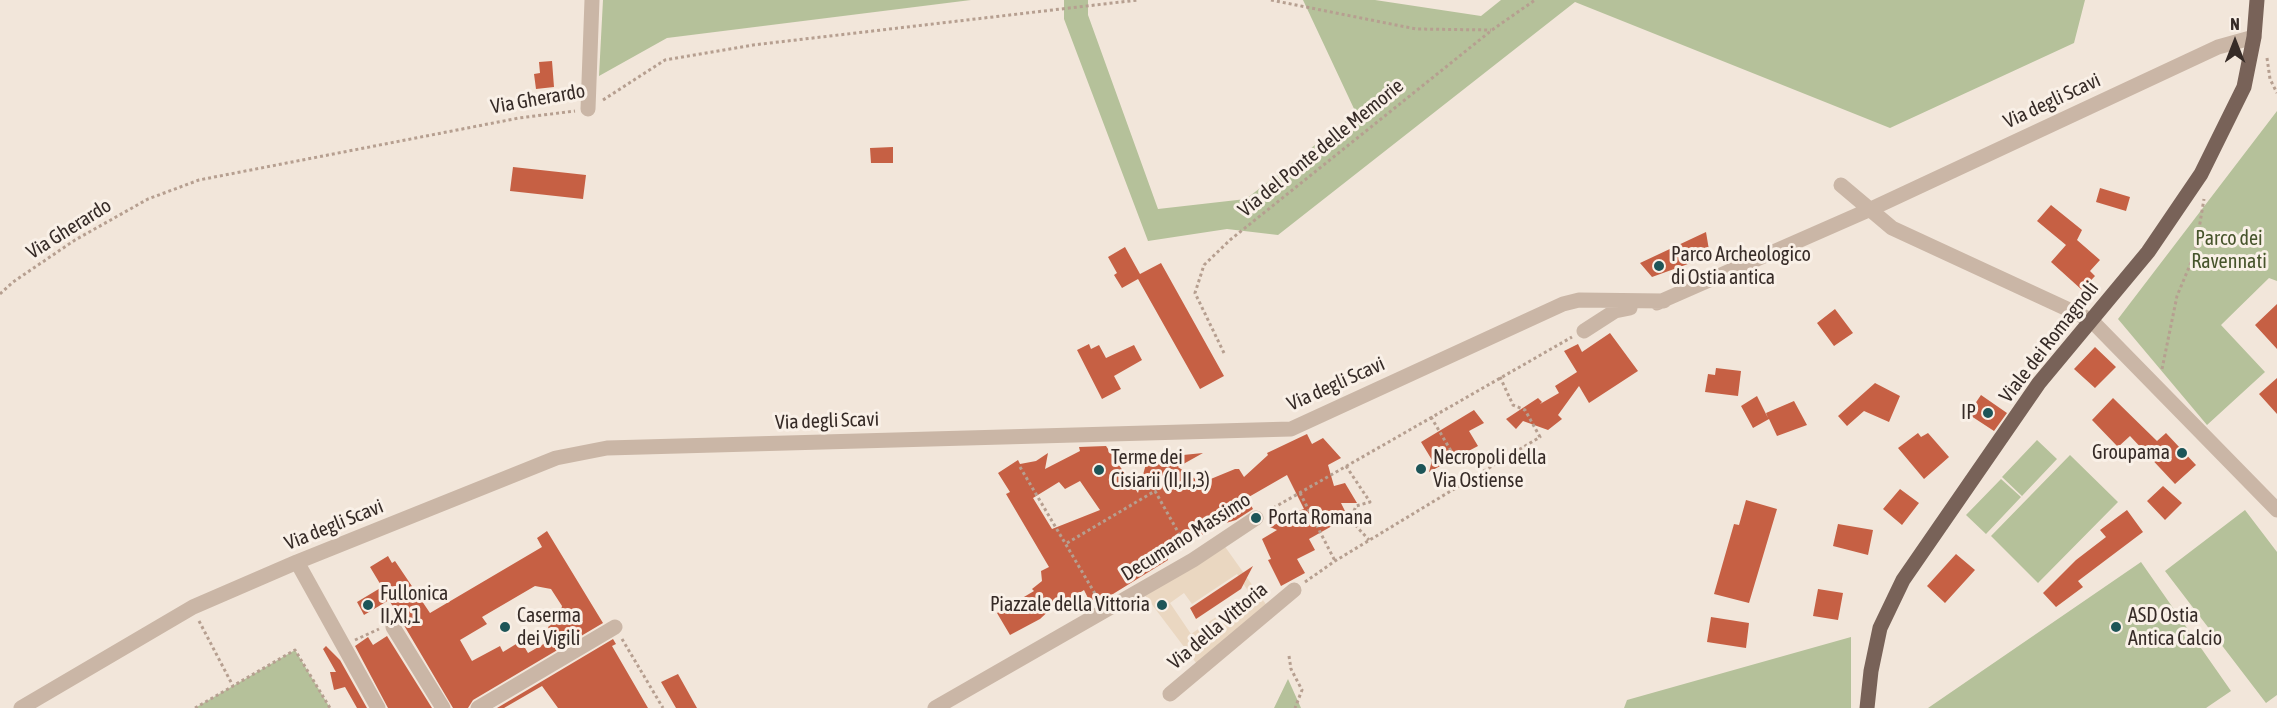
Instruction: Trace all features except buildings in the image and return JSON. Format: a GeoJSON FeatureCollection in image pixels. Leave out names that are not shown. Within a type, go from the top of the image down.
{"type":"FeatureCollection","features":[{"type":"Feature","properties":{"kind":"main road","name":"Viale dei Romagnoli"},"geometry":{"type":"LineString","coordinates":[[1867,708],[1876,641],[1896,592],[2033,391],[2148,252],[2201,174],[2240,97],[2254,37],[2257,0]]}},
{"type":"Feature","properties":{"kind":"street"},"geometry":{"type":"LineString","coordinates":[[588,109],[592,0]]}},
{"type":"Feature","properties":{"kind":"street","name":"Via degli Scavi"},"geometry":{"type":"LineString","coordinates":[[1584,331],[1615,311],[1664,301],[1871,209],[2218,47],[2254,37]]}},
{"type":"Feature","properties":{"kind":"street"},"geometry":{"type":"LineString","coordinates":[[1841,185],[1892,228],[2091,321],[2277,510]]}},
{"type":"Feature","properties":{"kind":"street","name":"Via degli Scavi"},"geometry":{"type":"LineString","coordinates":[[21,708],[193,608],[297,562],[556,458],[607,448],[1291,429],[1563,304],[1579,300],[1664,301]]}},
{"type":"Feature","properties":{"kind":"street","name":"Decumano Massimo"},"geometry":{"type":"LineString","coordinates":[[935,708],[1193,560],[1256,518]]}},
{"type":"Feature","properties":{"kind":"street"},"geometry":{"type":"LineString","coordinates":[[297,562],[378,708]]}},
{"type":"Feature","properties":{"kind":"street","name":"Via della Vittoria"},"geometry":{"type":"LineString","coordinates":[[1170,694],[1294,590]]}},
{"type":"Feature","properties":{"kind":"street"},"geometry":{"type":"LineString","coordinates":[[393,627],[443,708]]}},
{"type":"Feature","properties":{"kind":"street"},"geometry":{"type":"LineString","coordinates":[[478,708],[615,627]]}},
{"type":"Feature","properties":{"kind":"path","name":"Via Gherardo"},"geometry":{"type":"LineString","coordinates":[[0,294],[13,282],[75,240],[148,199],[199,180],[519,117],[588,109],[665,60],[753,45],[1138,0]]}},
{"type":"Feature","properties":{"kind":"path"},"geometry":{"type":"LineString","coordinates":[[1271,0],[1416,29],[1492,30]]}},
{"type":"Feature","properties":{"kind":"path","name":"Via del Ponte delle Memorie"},"geometry":{"type":"LineString","coordinates":[[1224,353],[1195,293],[1204,265],[1230,240],[1492,30],[1535,0]]}},
{"type":"Feature","properties":{"kind":"path"},"geometry":{"type":"LineString","coordinates":[[2267,51],[2270,79],[2277,93]]}},
{"type":"Feature","properties":{"kind":"path"},"geometry":{"type":"LineString","coordinates":[[2158,389],[2177,296],[2195,253],[2206,189]]}},
{"type":"Feature","properties":{"kind":"path","name":"Decumano Massimo"},"geometry":{"type":"LineString","coordinates":[[1256,518],[1584,331]]}},
{"type":"Feature","properties":{"kind":"path"},"geometry":{"type":"LineString","coordinates":[[1294,590],[1335,561],[1540,438],[1525,410],[1513,405],[1500,377]]}},
{"type":"Feature","properties":{"kind":"path"},"geometry":{"type":"LineString","coordinates":[[1431,417],[1454,456]]}},
{"type":"Feature","properties":{"kind":"path"},"geometry":{"type":"LineString","coordinates":[[1346,466],[1370,502],[1356,506],[1352,516],[1357,528],[1370,540]]}},
{"type":"Feature","properties":{"kind":"path"},"geometry":{"type":"LineString","coordinates":[[1020,467],[1067,543],[1105,611]]}},
{"type":"Feature","properties":{"kind":"path"},"geometry":{"type":"LineString","coordinates":[[1067,543],[1155,491],[1193,560]]}},
{"type":"Feature","properties":{"kind":"path"},"geometry":{"type":"LineString","coordinates":[[1300,493],[1335,561]]}},
{"type":"Feature","properties":{"kind":"path"},"geometry":{"type":"LineString","coordinates":[[193,608],[233,686]]}},
{"type":"Feature","properties":{"kind":"path"},"geometry":{"type":"LineString","coordinates":[[343,646],[372,631],[393,627]]}},
{"type":"Feature","properties":{"kind":"path"},"geometry":{"type":"LineString","coordinates":[[615,627],[663,708]]}},
{"type":"Feature","properties":{"kind":"path"},"geometry":{"type":"LineString","coordinates":[[195,708],[295,650],[330,708]]}},
{"type":"Feature","properties":{"kind":"path"},"geometry":{"type":"LineString","coordinates":[[1289,656],[1291,669],[1302,690],[1295,708]]}},
{"type":"Feature","properties":{"kind":"green space"},"geometry":{"type":"Polygon","coordinates":[[[603,0],[971,0],[667,38],[599,76],[603,0]]]}},
{"type":"Feature","properties":{"kind":"green space"},"geometry":{"type":"Polygon","coordinates":[[[1064,0],[1088,0],[1088,15],[1158,209],[1246,199],[1356,113],[1303,0],[1375,0],[1481,16],[1501,0],[2085,0],[2074,43],[1890,128],[1575,2],[1278,235],[1227,229],[1148,241],[1064,19],[1064,0]]]}},
{"type":"Feature","properties":{"kind":"green space","name":"Parco dei Ravennati"},"geometry":{"type":"Polygon","coordinates":[[[2277,111],[2277,281],[2269,278],[2221,325],[2265,372],[2207,425],[2118,319],[2277,111]]]}},
{"type":"Feature","properties":{"kind":"green space"},"geometry":{"type":"Polygon","coordinates":[[[2037,440],[2057,459],[2022,496],[2002,477],[2037,440]]]}},
{"type":"Feature","properties":{"kind":"green space"},"geometry":{"type":"Polygon","coordinates":[[[2070,455],[2118,502],[2038,583],[1991,536],[2070,455]]]}},
{"type":"Feature","properties":{"kind":"green space"},"geometry":{"type":"Polygon","coordinates":[[[2001,479],[2021,497],[1986,534],[1966,515],[2001,479]]]}},
{"type":"Feature","properties":{"kind":"green space"},"geometry":{"type":"Polygon","coordinates":[[[2245,510],[2277,552],[2277,695],[2266,703],[2165,571],[2245,510]]]}},
{"type":"Feature","properties":{"kind":"green space","name":"ASD Ostia Antica Calcio"},"geometry":{"type":"Polygon","coordinates":[[[2141,562],[2231,691],[2206,708],[1928,708],[2141,562]]]}},
{"type":"Feature","properties":{"kind":"green space"},"geometry":{"type":"Polygon","coordinates":[[[1851,637],[1851,708],[1624,708],[1627,700],[1851,637]]]}},
{"type":"Feature","properties":{"kind":"green space"},"geometry":{"type":"Polygon","coordinates":[[[295,650],[330,708],[195,708],[233,686],[295,650]]]}},
{"type":"Feature","properties":{"kind":"green space"},"geometry":{"type":"Polygon","coordinates":[[[1288,679],[1301,708],[1274,708],[1288,679]]]}},
{"type":"Feature","properties":{"kind":"shaded area","name":"Piazzale della Vittoria"},"geometry":{"type":"Polygon","coordinates":[[[1221,541],[1270,610],[1200,668],[1141,590],[1221,541]],[[1237,574],[1192,604],[1184,593],[1170,603],[1191,634],[1241,600],[1246,606],[1254,600],[1237,574]]]}},
{"type":"Feature","properties":{"kind":"place","name":"Parco Archeologico di Ostia antica"},"geometry":{"type":"Point","coordinates":[1659,266]}},
{"type":"Feature","properties":{"kind":"place","name":"IP"},"geometry":{"type":"Point","coordinates":[1988,413]}},
{"type":"Feature","properties":{"kind":"place","name":"Groupama"},"geometry":{"type":"Point","coordinates":[2182,453]}},
{"type":"Feature","properties":{"kind":"place","name":"Necropoli della Via Ostiense"},"geometry":{"type":"Point","coordinates":[1421,469]}},
{"type":"Feature","properties":{"kind":"place","name":"Terme dei Cisiarii (II,II,3)"},"geometry":{"type":"Point","coordinates":[1099,470]}},
{"type":"Feature","properties":{"kind":"place","name":"Porta Romana"},"geometry":{"type":"Point","coordinates":[1256,518]}},
{"type":"Feature","properties":{"kind":"place","name":"Fullonica II,XI,1"},"geometry":{"type":"Point","coordinates":[368,605]}},
{"type":"Feature","properties":{"kind":"place","name":"Piazzale della Vittoria"},"geometry":{"type":"Point","coordinates":[1162,605]}},
{"type":"Feature","properties":{"kind":"place","name":"Caserma dei Vigili"},"geometry":{"type":"Point","coordinates":[505,627]}},
{"type":"Feature","properties":{"kind":"place","name":"ASD Ostia Antica Calcio"},"geometry":{"type":"Point","coordinates":[2116,627]}}]}
